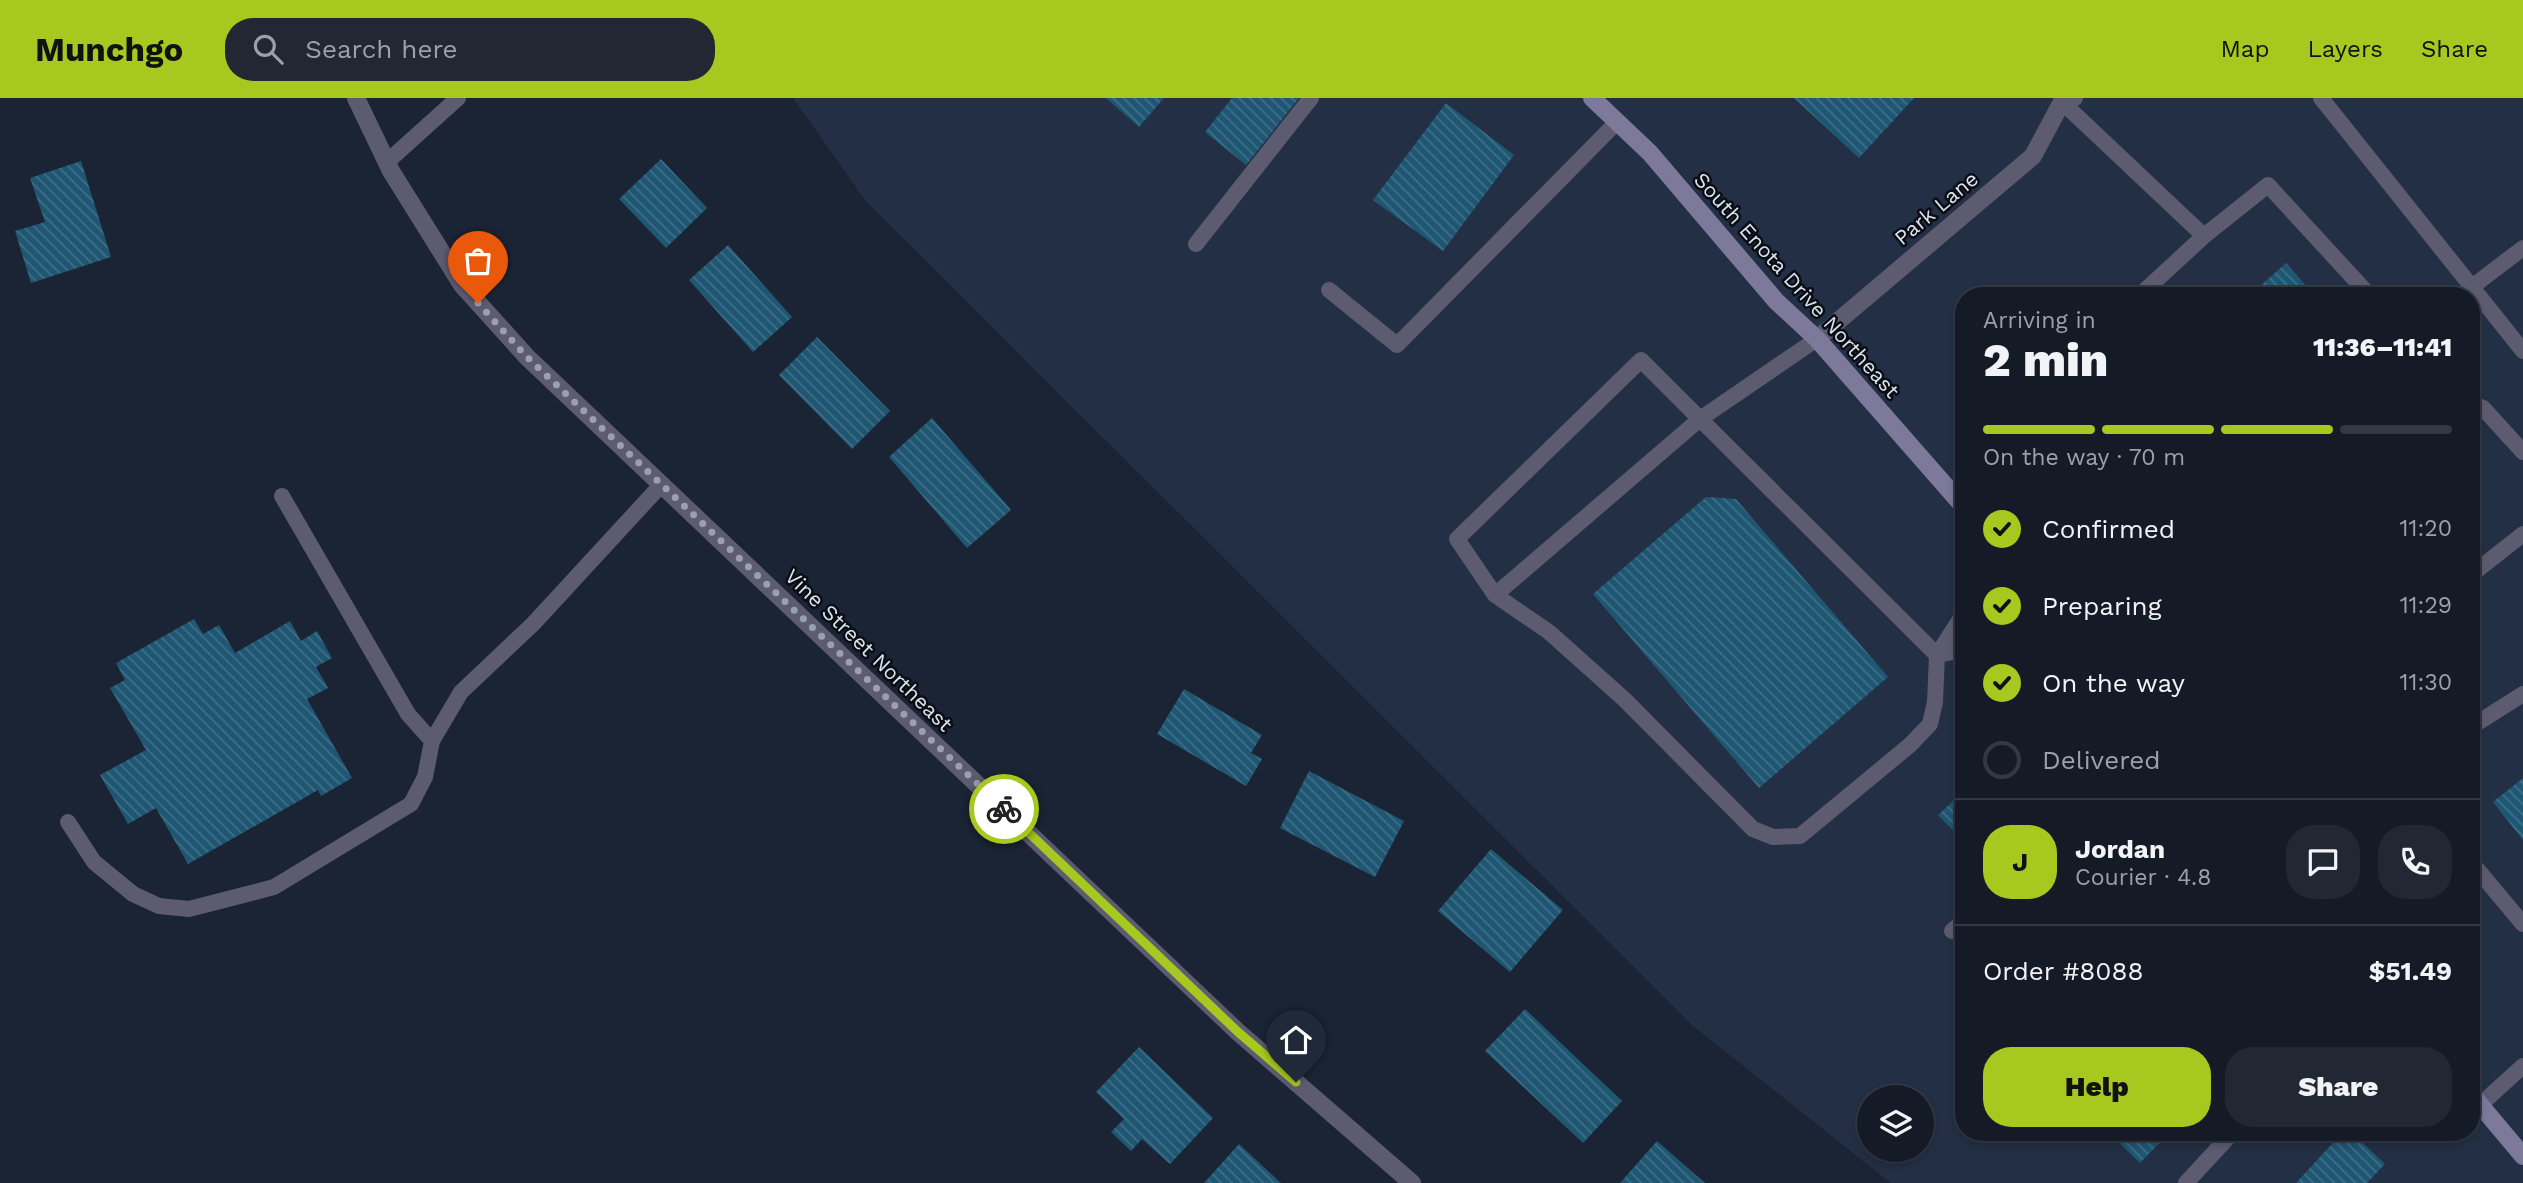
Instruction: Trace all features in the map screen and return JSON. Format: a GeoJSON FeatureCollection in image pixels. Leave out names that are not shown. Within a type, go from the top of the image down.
{"type":"FeatureCollection","features":[{"type":"Feature","properties":{"kind":"main road","name":"South Enota Drive Northeast"},"geometry":{"type":"LineString","coordinates":[[1592,98],[1650,153],[1776,301],[1818,339],[1955,497]]}},
{"type":"Feature","properties":{"kind":"main road"},"geometry":{"type":"LineString","coordinates":[[2480,1105],[2523,1156]]}},
{"type":"Feature","properties":{"kind":"street","name":"Vine Street Northeast"},"geometry":{"type":"LineString","coordinates":[[356,98],[387,162],[462,285],[527,357],[1238,1032],[1412,1183]]}},
{"type":"Feature","properties":{"kind":"street","name":"Park Lane"},"geometry":{"type":"LineString","coordinates":[[1818,339],[2033,156],[2068,100]]}},
{"type":"Feature","properties":{"kind":"lane"},"geometry":{"type":"LineString","coordinates":[[387,162],[458,98]]}},
{"type":"Feature","properties":{"kind":"lane"},"geometry":{"type":"LineString","coordinates":[[1196,244],[1311,98]]}},
{"type":"Feature","properties":{"kind":"lane"},"geometry":{"type":"LineString","coordinates":[[2321,98],[2462,287]]}},
{"type":"Feature","properties":{"kind":"lane"},"geometry":{"type":"LineString","coordinates":[[2068,100],[2204,236]]}},
{"type":"Feature","properties":{"kind":"lane"},"geometry":{"type":"LineString","coordinates":[[1329,290],[1397,345],[1617,122]]}},
{"type":"Feature","properties":{"kind":"lane"},"geometry":{"type":"LineString","coordinates":[[2150,287],[2204,236],[2268,185],[2362,287]]}},
{"type":"Feature","properties":{"kind":"lane"},"geometry":{"type":"LineString","coordinates":[[2472,287],[2523,248]]}},
{"type":"Feature","properties":{"kind":"lane"},"geometry":{"type":"LineString","coordinates":[[2480,306],[2523,351]]}},
{"type":"Feature","properties":{"kind":"lane"},"geometry":{"type":"LineString","coordinates":[[1495,595],[1700,419],[1818,339]]}},
{"type":"Feature","properties":{"kind":"lane"},"geometry":{"type":"LineString","coordinates":[[1937,655],[1641,360],[1457,539],[1495,595],[1549,632],[1623,699],[1753,829],[1773,837],[1800,836],[1910,745],[1930,724],[1935,702],[1937,655],[1955,627]]}},
{"type":"Feature","properties":{"kind":"lane"},"geometry":{"type":"LineString","coordinates":[[2480,407],[2523,452]]}},
{"type":"Feature","properties":{"kind":"lane"},"geometry":{"type":"LineString","coordinates":[[68,822],[94,862],[133,894],[159,906],[189,909],[274,887],[411,804],[425,777],[432,741],[461,692],[533,624],[662,484]]}},
{"type":"Feature","properties":{"kind":"lane"},"geometry":{"type":"LineString","coordinates":[[282,496],[408,713],[432,741]]}},
{"type":"Feature","properties":{"kind":"lane"},"geometry":{"type":"LineString","coordinates":[[2480,568],[2523,534]]}},
{"type":"Feature","properties":{"kind":"lane"},"geometry":{"type":"LineString","coordinates":[[1937,655],[1955,652]]}},
{"type":"Feature","properties":{"kind":"lane"},"geometry":{"type":"LineString","coordinates":[[2480,721],[2523,694]]}},
{"type":"Feature","properties":{"kind":"lane"},"geometry":{"type":"LineString","coordinates":[[2480,874],[2523,924]]}},
{"type":"Feature","properties":{"kind":"lane"},"geometry":{"type":"LineString","coordinates":[[2480,1097],[2523,1066]]}},
{"type":"Feature","properties":{"kind":"lane"},"geometry":{"type":"LineString","coordinates":[[2186,1183],[2225,1141]]}},
{"type":"Feature","properties":{"kind":"shaded area"},"geometry":{"type":"Polygon","coordinates":[[[793,98],[2523,98],[2523,1183],[1891,1183],[1865,1162],[1934,1162],[1934,1085],[1857,1085],[1857,1156],[1693,1026],[865,200],[793,98]]]}},
{"type":"Feature","properties":{"kind":"building"},"geometry":{"type":"Polygon","coordinates":[[[1106,98],[1164,98],[1139,127],[1106,98]]]}},
{"type":"Feature","properties":{"kind":"building"},"geometry":{"type":"Polygon","coordinates":[[[1232,98],[1299,98],[1246,165],[1205,132],[1232,98]]]}},
{"type":"Feature","properties":{"kind":"building"},"geometry":{"type":"Polygon","coordinates":[[[1794,98],[1914,98],[1859,158],[1794,98]]]}},
{"type":"Feature","properties":{"kind":"building"},"geometry":{"type":"Polygon","coordinates":[[[1446,103],[1514,155],[1443,251],[1373,200],[1446,103]]]}},
{"type":"Feature","properties":{"kind":"building"},"geometry":{"type":"Polygon","coordinates":[[[661,159],[707,208],[666,248],[619,199],[661,159]]]}},
{"type":"Feature","properties":{"kind":"building"},"geometry":{"type":"Polygon","coordinates":[[[81,161],[111,257],[31,283],[15,231],[45,222],[30,178],[81,161]]]}},
{"type":"Feature","properties":{"kind":"building"},"geometry":{"type":"Polygon","coordinates":[[[728,245],[792,317],[753,352],[689,280],[728,245]]]}},
{"type":"Feature","properties":{"kind":"building"},"geometry":{"type":"Polygon","coordinates":[[[2286,263],[2307,287],[2259,287],[2286,263]]]}},
{"type":"Feature","properties":{"kind":"building"},"geometry":{"type":"Polygon","coordinates":[[[817,337],[890,411],[852,449],[779,375],[817,337]]]}},
{"type":"Feature","properties":{"kind":"building"},"geometry":{"type":"Polygon","coordinates":[[[932,418],[1011,510],[967,548],[889,457],[932,418]]]}},
{"type":"Feature","properties":{"kind":"building"},"geometry":{"type":"Polygon","coordinates":[[[1706,497],[1736,499],[1888,677],[1759,788],[1593,594],[1706,497]]]}},
{"type":"Feature","properties":{"kind":"building"},"geometry":{"type":"Polygon","coordinates":[[[194,619],[203,634],[219,625],[235,653],[290,621],[301,641],[317,631],[332,658],[316,667],[328,688],[307,699],[352,778],[321,796],[318,790],[188,864],[156,808],[128,824],[100,775],[146,750],[110,688],[125,680],[116,663],[194,619]]]}},
{"type":"Feature","properties":{"kind":"building"},"geometry":{"type":"Polygon","coordinates":[[[1184,689],[1262,735],[1251,753],[1262,759],[1246,786],[1157,734],[1184,689]]]}},
{"type":"Feature","properties":{"kind":"building"},"geometry":{"type":"Polygon","coordinates":[[[1309,771],[1404,821],[1375,877],[1280,828],[1309,771]]]}},
{"type":"Feature","properties":{"kind":"building"},"geometry":{"type":"Polygon","coordinates":[[[2523,778],[2523,840],[2493,802],[2523,778]]]}},
{"type":"Feature","properties":{"kind":"building"},"geometry":{"type":"Polygon","coordinates":[[[1955,799],[1955,833],[1938,815],[1955,799]]]}},
{"type":"Feature","properties":{"kind":"building"},"geometry":{"type":"Polygon","coordinates":[[[1491,849],[1563,910],[1510,972],[1438,911],[1491,849]]]}},
{"type":"Feature","properties":{"kind":"building"},"geometry":{"type":"Polygon","coordinates":[[[1525,1009],[1622,1101],[1583,1143],[1485,1051],[1525,1009]]]}},
{"type":"Feature","properties":{"kind":"building"},"geometry":{"type":"Polygon","coordinates":[[[1139,1047],[1213,1118],[1170,1164],[1142,1139],[1131,1151],[1111,1132],[1124,1119],[1096,1092],[1139,1047]]]}},
{"type":"Feature","properties":{"kind":"building"},"geometry":{"type":"Polygon","coordinates":[[[1657,1141],[1705,1183],[1620,1183],[1657,1141]]]}},
{"type":"Feature","properties":{"kind":"building"},"geometry":{"type":"Polygon","coordinates":[[[2117,1141],[2161,1141],[2140,1163],[2117,1141]]]}},
{"type":"Feature","properties":{"kind":"building"},"geometry":{"type":"Polygon","coordinates":[[[2335,1141],[2361,1141],[2385,1164],[2367,1183],[2296,1183],[2335,1141]]]}},
{"type":"Feature","properties":{"kind":"building"},"geometry":{"type":"Polygon","coordinates":[[[1239,1144],[1281,1183],[1204,1183],[1239,1144]]]}},
{"type":"Feature","properties":{"kind":"way so far"},"geometry":{"type":"LineString","coordinates":[[478,303],[527,357],[1004,809]]}},
{"type":"Feature","properties":{"kind":"route"},"geometry":{"type":"LineString","coordinates":[[1004,809],[1238,1032],[1296,1082]]}}]}
